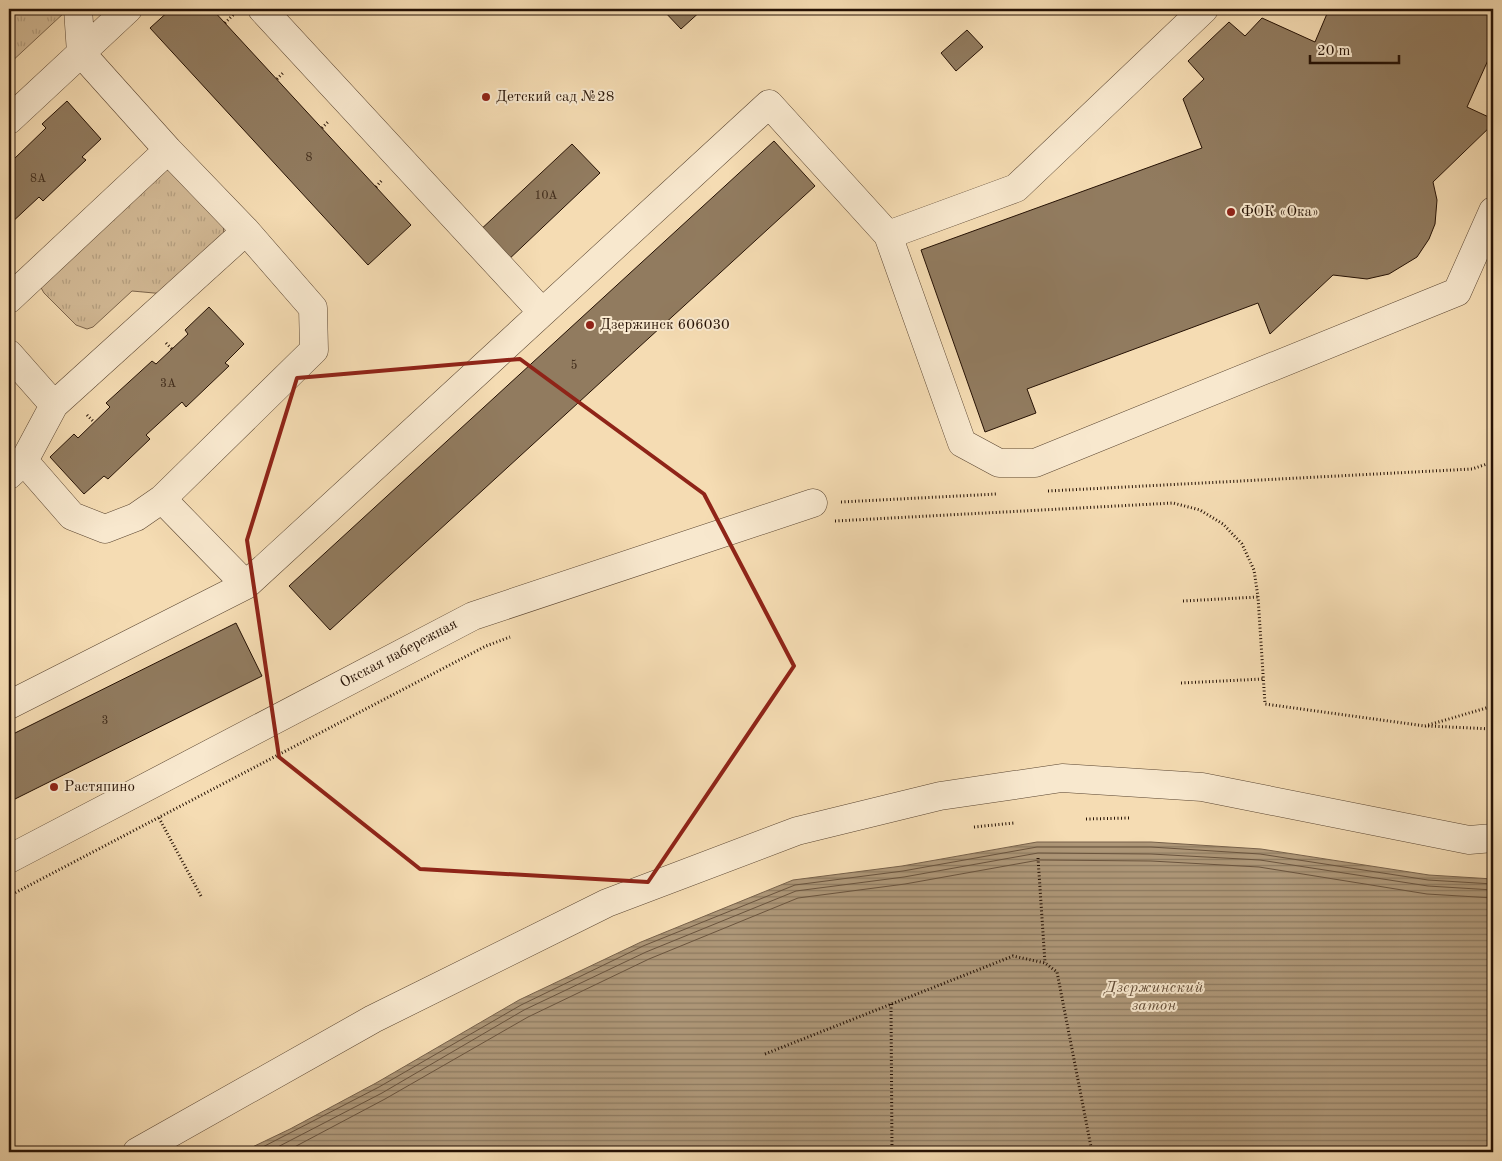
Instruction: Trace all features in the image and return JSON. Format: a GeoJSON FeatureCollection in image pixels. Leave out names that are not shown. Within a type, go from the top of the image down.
{"type":"FeatureCollection","features":[{"type":"Feature","properties":{"kind":"street"},"geometry":{"type":"LineString","coordinates":[[78,9],[81,53],[168,150],[246,231],[313,308],[314,350],[162,499],[136,517],[104,529],[72,516],[17,468],[54,405],[246,231]]}},
{"type":"Feature","properties":{"kind":"street"},"geometry":{"type":"LineString","coordinates":[[9,120],[128,9]]}},
{"type":"Feature","properties":{"kind":"street"},"geometry":{"type":"LineString","coordinates":[[262,9],[542,312]]}},
{"type":"Feature","properties":{"kind":"street"},"geometry":{"type":"LineString","coordinates":[[888,235],[1016,188],[1204,9]]}},
{"type":"Feature","properties":{"kind":"street"},"geometry":{"type":"LineString","coordinates":[[9,705],[246,585],[769,104],[888,235],[962,443],[999,463],[1035,463],[1457,292],[1493,212]]}},
{"type":"Feature","properties":{"kind":"street"},"geometry":{"type":"LineString","coordinates":[[9,299],[168,150]]}},
{"type":"Feature","properties":{"kind":"street"},"geometry":{"type":"LineString","coordinates":[[9,354],[54,405]]}},
{"type":"Feature","properties":{"kind":"street"},"geometry":{"type":"LineString","coordinates":[[162,499],[246,585]]}},
{"type":"Feature","properties":{"kind":"street","name":"Окская набережная"},"geometry":{"type":"LineString","coordinates":[[9,860],[473,616],[820,512]]}},
{"type":"Feature","properties":{"kind":"street"},"geometry":{"type":"LineString","coordinates":[[137,1152],[373,1019],[607,903],[797,831],[940,796],[1062,778],[1202,787],[1469,840],[1493,838]]}},
{"type":"Feature","properties":{"kind":"path"},"geometry":{"type":"LineString","coordinates":[[1042,491],[1472,469],[1493,462]]}},
{"type":"Feature","properties":{"kind":"path"},"geometry":{"type":"LineString","coordinates":[[820,512],[1002,493]]}},
{"type":"Feature","properties":{"kind":"path"},"geometry":{"type":"LineString","coordinates":[[820,512],[1173,503],[1200,510],[1224,524],[1242,544],[1254,570],[1258,597],[1265,704],[1425,726],[1493,729]]}},
{"type":"Feature","properties":{"kind":"path"},"geometry":{"type":"LineString","coordinates":[[1183,601],[1258,597]]}},
{"type":"Feature","properties":{"kind":"path"},"geometry":{"type":"LineString","coordinates":[[9,896],[486,646],[513,636]]}},
{"type":"Feature","properties":{"kind":"path"},"geometry":{"type":"LineString","coordinates":[[1181,683],[1263,679]]}},
{"type":"Feature","properties":{"kind":"path"},"geometry":{"type":"LineString","coordinates":[[1425,726],[1493,706]]}},
{"type":"Feature","properties":{"kind":"path"},"geometry":{"type":"LineString","coordinates":[[159,818],[201,896]]}},
{"type":"Feature","properties":{"kind":"path"},"geometry":{"type":"LineString","coordinates":[[1086,819],[1130,818]]}},
{"type":"Feature","properties":{"kind":"path"},"geometry":{"type":"LineString","coordinates":[[974,827],[1014,823]]}},
{"type":"Feature","properties":{"kind":"path"},"geometry":{"type":"LineString","coordinates":[[1038,858],[1045,963]]}},
{"type":"Feature","properties":{"kind":"path"},"geometry":{"type":"LineString","coordinates":[[765,1054],[1013,956],[1045,963],[1057,972],[1092,1152]]}},
{"type":"Feature","properties":{"kind":"path"},"geometry":{"type":"LineString","coordinates":[[892,1004],[892,1152]]}},
{"type":"Feature","properties":{"kind":"highlighted area"},"geometry":{"type":"Polygon","coordinates":[[[520,359],[704,494],[794,666],[648,882],[420,869],[279,757],[247,540],[297,378],[520,359]]]}},
{"type":"Feature","properties":{"kind":"green space"},"geometry":{"type":"Polygon","coordinates":[[[9,9],[64,9],[65,12],[9,64],[9,9]]]}},
{"type":"Feature","properties":{"kind":"green space"},"geometry":{"type":"Polygon","coordinates":[[[172,169],[223,222],[224,236],[165,294],[132,291],[93,327],[87,329],[76,325],[44,293],[40,286],[161,171],[172,169]]]}},
{"type":"Feature","properties":{"kind":"water","name":"Дзержинский затон"},"geometry":{"type":"Polygon","coordinates":[[[1037,842],[1151,842],[1261,849],[1429,875],[1493,879],[1493,1152],[242,1152],[290,1129],[376,1083],[519,1000],[641,942],[793,880],[902,866],[1037,842]]]}},
{"type":"Feature","properties":{"kind":"building"},"geometry":{"type":"Polygon","coordinates":[[[171,9],[212,9],[411,225],[368,265],[150,28],[171,9]]]}},
{"type":"Feature","properties":{"kind":"building"},"geometry":{"type":"Polygon","coordinates":[[[662,9],[703,9],[681,29],[662,9]]]}},
{"type":"Feature","properties":{"kind":"building","name":"ФОК «Ока»"},"geometry":{"type":"Polygon","coordinates":[[[1329,9],[1493,9],[1493,49],[1467,107],[1493,119],[1493,124],[1433,182],[1437,200],[1435,224],[1429,239],[1417,257],[1389,274],[1367,279],[1333,275],[1270,334],[1258,303],[1027,389],[1036,413],[985,432],[921,250],[1202,148],[1183,99],[1204,79],[1188,61],[1229,22],[1245,36],[1262,18],[1315,42],[1329,9]]]}},
{"type":"Feature","properties":{"kind":"building"},"geometry":{"type":"Polygon","coordinates":[[[967,30],[983,47],[956,71],[941,53],[967,30]]]}},
{"type":"Feature","properties":{"kind":"building"},"geometry":{"type":"Polygon","coordinates":[[[67,101],[101,139],[82,157],[86,160],[43,201],[39,197],[9,225],[9,155],[14,159],[46,128],[42,124],[67,101]]]}},
{"type":"Feature","properties":{"kind":"building"},"geometry":{"type":"Polygon","coordinates":[[[774,141],[815,186],[330,630],[289,586],[774,141]]]}},
{"type":"Feature","properties":{"kind":"building"},"geometry":{"type":"Polygon","coordinates":[[[572,144],[600,173],[505,263],[477,233],[572,144]]]}},
{"type":"Feature","properties":{"kind":"building"},"geometry":{"type":"Polygon","coordinates":[[[209,307],[244,344],[225,363],[229,366],[186,407],[182,402],[146,435],[150,439],[108,479],[104,476],[84,494],[50,457],[74,434],[78,438],[110,407],[106,403],[152,361],[156,364],[188,334],[185,330],[209,307]]]}},
{"type":"Feature","properties":{"kind":"building"},"geometry":{"type":"Polygon","coordinates":[[[236,623],[262,676],[9,802],[9,736],[236,623]]]}},
{"type":"Feature","properties":{"kind":"place","name":"Детский сад №28"},"geometry":{"type":"Point","coordinates":[486,97]}},
{"type":"Feature","properties":{"kind":"place","name":"ФОК «Ока»"},"geometry":{"type":"Point","coordinates":[1231,212]}},
{"type":"Feature","properties":{"kind":"place","name":"Дзержинск 606030"},"geometry":{"type":"Point","coordinates":[590,325]}},
{"type":"Feature","properties":{"kind":"place","name":"Растяпино"},"geometry":{"type":"Point","coordinates":[54,787]}}]}
